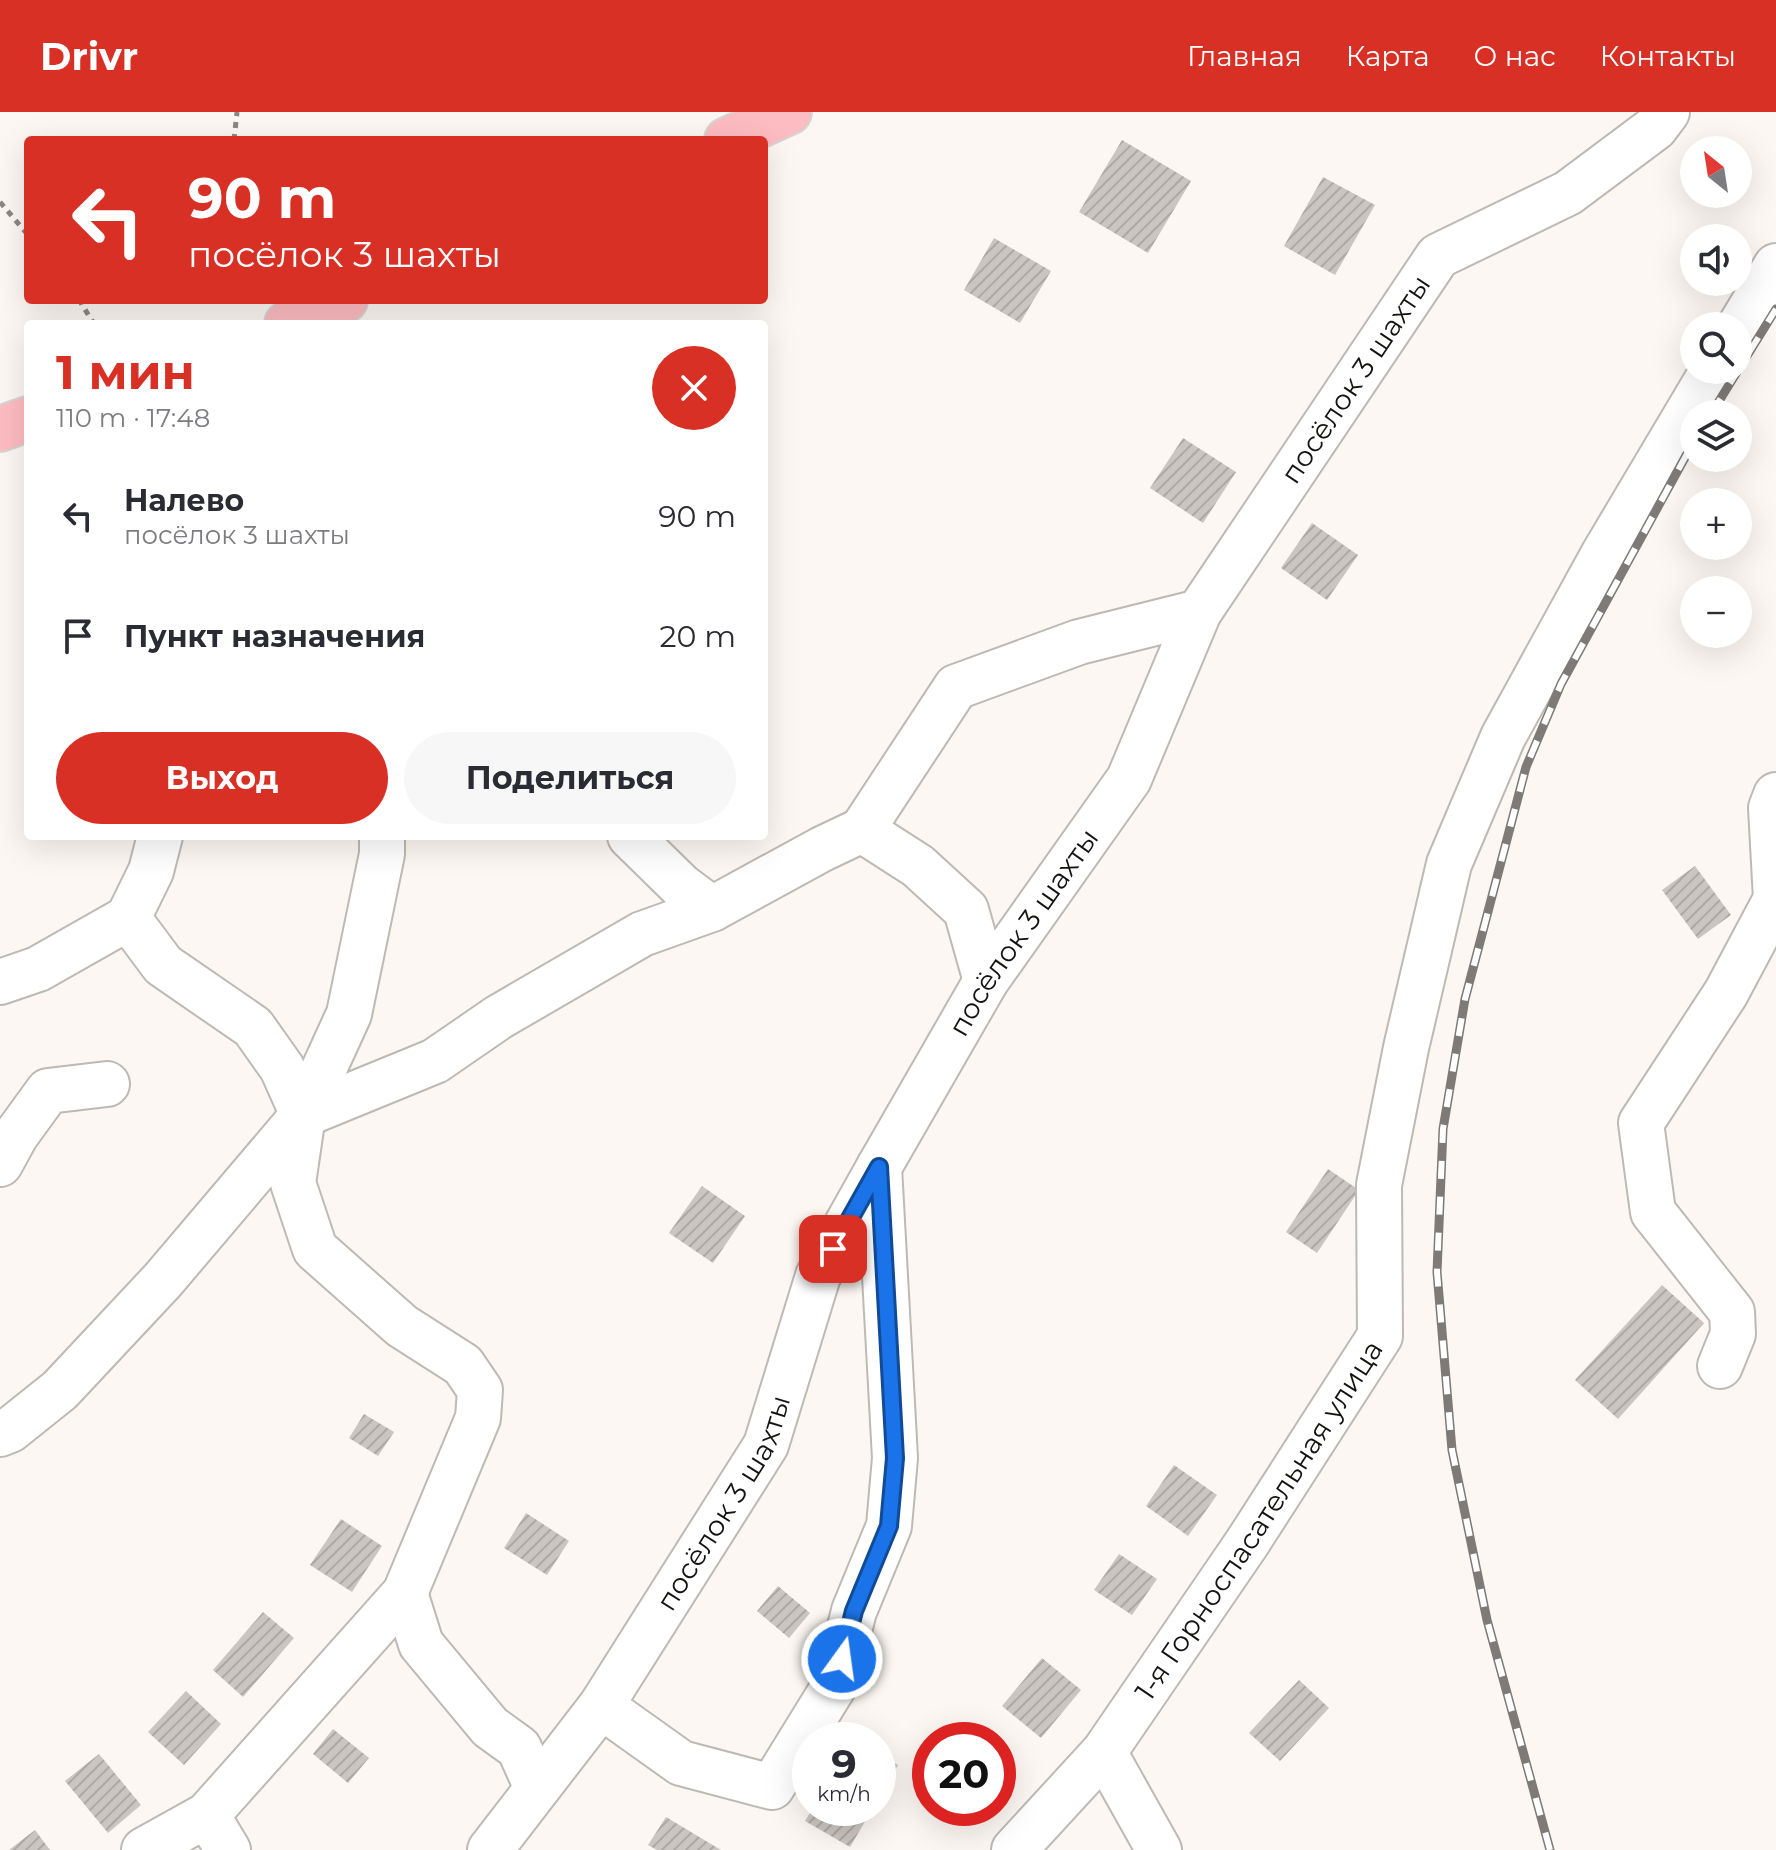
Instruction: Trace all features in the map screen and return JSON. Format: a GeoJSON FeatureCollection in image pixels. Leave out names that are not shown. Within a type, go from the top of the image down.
{"type":"FeatureCollection","features":[{"type":"Feature","properties":{"kind":"main road"},"geometry":{"type":"LineString","coordinates":[[736,136],[789,112]]}},
{"type":"Feature","properties":{"kind":"main road"},"geometry":{"type":"LineString","coordinates":[[297,320],[335,304]]}},
{"type":"Feature","properties":{"kind":"main road"},"geometry":{"type":"LineString","coordinates":[[0,429],[24,420]]}},
{"type":"Feature","properties":{"kind":"street","name":"посёлок 3 шахты"},"geometry":{"type":"LineString","coordinates":[[490,1850],[601,1706],[766,1445],[818,1276],[879,1167],[986,981],[1129,779],[1199,612],[1438,256],[1568,193],[1655,128],[1667,112]]}},
{"type":"Feature","properties":{"kind":"street"},"geometry":{"type":"LineString","coordinates":[[1748,312],[1776,266]]}},
{"type":"Feature","properties":{"kind":"street","name":"1-я Горноспасательная улица"},"geometry":{"type":"LineString","coordinates":[[1014,1850],[1104,1752],[1247,1543],[1380,1336],[1379,1185],[1406,1048],[1449,864],[1503,737],[1603,555],[1705,384]]}},
{"type":"Feature","properties":{"kind":"street"},"geometry":{"type":"LineString","coordinates":[[303,1115],[435,1061],[499,1017],[642,934],[712,909],[862,830],[956,687],[1079,642],[1199,612]]}},
{"type":"Feature","properties":{"kind":"street"},"geometry":{"type":"LineString","coordinates":[[1720,1366],[1733,1334],[1732,1312],[1653,1212],[1641,1123],[1726,993],[1776,899],[1771,808],[1776,795]]}},
{"type":"Feature","properties":{"kind":"street"},"geometry":{"type":"LineString","coordinates":[[862,830],[918,866],[966,910],[986,981]]}},
{"type":"Feature","properties":{"kind":"street"},"geometry":{"type":"LineString","coordinates":[[0,982],[38,969],[128,918],[151,871],[159,840]]}},
{"type":"Feature","properties":{"kind":"street"},"geometry":{"type":"LineString","coordinates":[[0,1434],[10,1430],[60,1390],[163,1280],[303,1115],[349,1014],[382,854],[382,840]]}},
{"type":"Feature","properties":{"kind":"street"},"geometry":{"type":"LineString","coordinates":[[634,840],[681,886],[712,909]]}},
{"type":"Feature","properties":{"kind":"street"},"geometry":{"type":"LineString","coordinates":[[128,918],[163,965],[253,1027],[282,1068],[303,1115],[293,1183],[315,1249],[402,1326],[463,1365],[480,1390],[478,1418],[405,1593],[217,1833],[144,1850]]}},
{"type":"Feature","properties":{"kind":"street"},"geometry":{"type":"LineString","coordinates":[[0,1164],[16,1135],[48,1091],[107,1084]]}},
{"type":"Feature","properties":{"kind":"street"},"geometry":{"type":"LineString","coordinates":[[601,1706],[681,1763],[772,1787],[836,1683],[854,1611],[889,1526],[895,1458],[879,1167]]}},
{"type":"Feature","properties":{"kind":"street"},"geometry":{"type":"LineString","coordinates":[[405,1593],[421,1644],[490,1727],[519,1748],[537,1788]]}},
{"type":"Feature","properties":{"kind":"street"},"geometry":{"type":"LineString","coordinates":[[1104,1752],[1159,1850]]}},
{"type":"Feature","properties":{"kind":"path"},"geometry":{"type":"LineString","coordinates":[[234,136],[237,112]]}},
{"type":"Feature","properties":{"kind":"path"},"geometry":{"type":"LineString","coordinates":[[0,202],[24,230]]}},
{"type":"Feature","properties":{"kind":"building"},"geometry":{"type":"Polygon","coordinates":[[[1122,140],[1191,181],[1148,253],[1079,212],[1122,140]]]}},
{"type":"Feature","properties":{"kind":"building"},"geometry":{"type":"Polygon","coordinates":[[[1323,177],[1375,205],[1335,275],[1284,246],[1323,177]]]}},
{"type":"Feature","properties":{"kind":"building"},"geometry":{"type":"Polygon","coordinates":[[[994,238],[1051,271],[1020,323],[964,290],[994,238]]]}},
{"type":"Feature","properties":{"kind":"building"},"geometry":{"type":"Polygon","coordinates":[[[1183,438],[1236,472],[1203,523],[1150,488],[1183,438]]]}},
{"type":"Feature","properties":{"kind":"building"},"geometry":{"type":"Polygon","coordinates":[[[1312,523],[1358,555],[1327,600],[1281,568],[1312,523]]]}},
{"type":"Feature","properties":{"kind":"building"},"geometry":{"type":"Polygon","coordinates":[[[1695,866],[1731,915],[1698,939],[1662,890],[1695,866]]]}},
{"type":"Feature","properties":{"kind":"building"},"geometry":{"type":"Polygon","coordinates":[[[1328,1169],[1359,1190],[1317,1253],[1286,1232],[1328,1169]]]}},
{"type":"Feature","properties":{"kind":"building"},"geometry":{"type":"Polygon","coordinates":[[[702,1186],[745,1216],[713,1263],[669,1233],[702,1186]]]}},
{"type":"Feature","properties":{"kind":"building"},"geometry":{"type":"Polygon","coordinates":[[[1662,1285],[1704,1323],[1618,1419],[1575,1380],[1662,1285]]]}},
{"type":"Feature","properties":{"kind":"building"},"geometry":{"type":"Polygon","coordinates":[[[364,1414],[394,1432],[378,1456],[349,1438],[364,1414]]]}},
{"type":"Feature","properties":{"kind":"building"},"geometry":{"type":"Polygon","coordinates":[[[1174,1465],[1217,1495],[1188,1536],[1146,1506],[1174,1465]]]}},
{"type":"Feature","properties":{"kind":"building"},"geometry":{"type":"Polygon","coordinates":[[[526,1513],[569,1541],[547,1575],[504,1548],[526,1513]]]}},
{"type":"Feature","properties":{"kind":"building"},"geometry":{"type":"Polygon","coordinates":[[[341,1519],[382,1546],[352,1592],[310,1565],[341,1519]]]}},
{"type":"Feature","properties":{"kind":"building"},"geometry":{"type":"Polygon","coordinates":[[[1119,1554],[1157,1579],[1132,1615],[1094,1590],[1119,1554]]]}},
{"type":"Feature","properties":{"kind":"building"},"geometry":{"type":"Polygon","coordinates":[[[778,1586],[810,1613],[789,1638],[757,1611],[778,1586]]]}},
{"type":"Feature","properties":{"kind":"building"},"geometry":{"type":"Polygon","coordinates":[[[263,1612],[294,1638],[243,1697],[213,1670],[263,1612]]]}},
{"type":"Feature","properties":{"kind":"building"},"geometry":{"type":"Polygon","coordinates":[[[1042,1658],[1081,1690],[1041,1738],[1002,1706],[1042,1658]]]}},
{"type":"Feature","properties":{"kind":"building"},"geometry":{"type":"Polygon","coordinates":[[[1299,1680],[1329,1708],[1280,1761],[1249,1733],[1299,1680]]]}},
{"type":"Feature","properties":{"kind":"building"},"geometry":{"type":"Polygon","coordinates":[[[186,1691],[221,1724],[184,1765],[148,1732],[186,1691]]]}},
{"type":"Feature","properties":{"kind":"building"},"geometry":{"type":"Polygon","coordinates":[[[333,1729],[369,1758],[348,1783],[313,1754],[333,1729]]]}},
{"type":"Feature","properties":{"kind":"building"},"geometry":{"type":"Polygon","coordinates":[[[99,1754],[141,1805],[108,1833],[65,1781],[99,1754]]]}},
{"type":"Feature","properties":{"kind":"building"},"geometry":{"type":"Polygon","coordinates":[[[666,1817],[721,1850],[657,1850],[648,1845],[666,1817]]]}},
{"type":"Feature","properties":{"kind":"building"},"geometry":{"type":"Polygon","coordinates":[[[814,1826],[862,1826],[850,1847],[814,1826]]]}},
{"type":"Feature","properties":{"kind":"building"},"geometry":{"type":"Polygon","coordinates":[[[35,1830],[50,1850],[9,1850],[35,1830]]]}},
{"type":"Feature","properties":{"kind":"railway"},"geometry":{"type":"LineString","coordinates":[[1720,400],[1776,309]]}},
{"type":"Feature","properties":{"kind":"railway"},"geometry":{"type":"LineString","coordinates":[[1550,1850],[1487,1620],[1452,1450],[1437,1272],[1443,1129],[1465,999],[1526,767],[1561,684],[1680,467]]}},
{"type":"Feature","properties":{"kind":"route"},"geometry":{"type":"LineString","coordinates":[[833,1249],[879,1167],[895,1458],[889,1526],[854,1611],[842,1659]]}}]}
